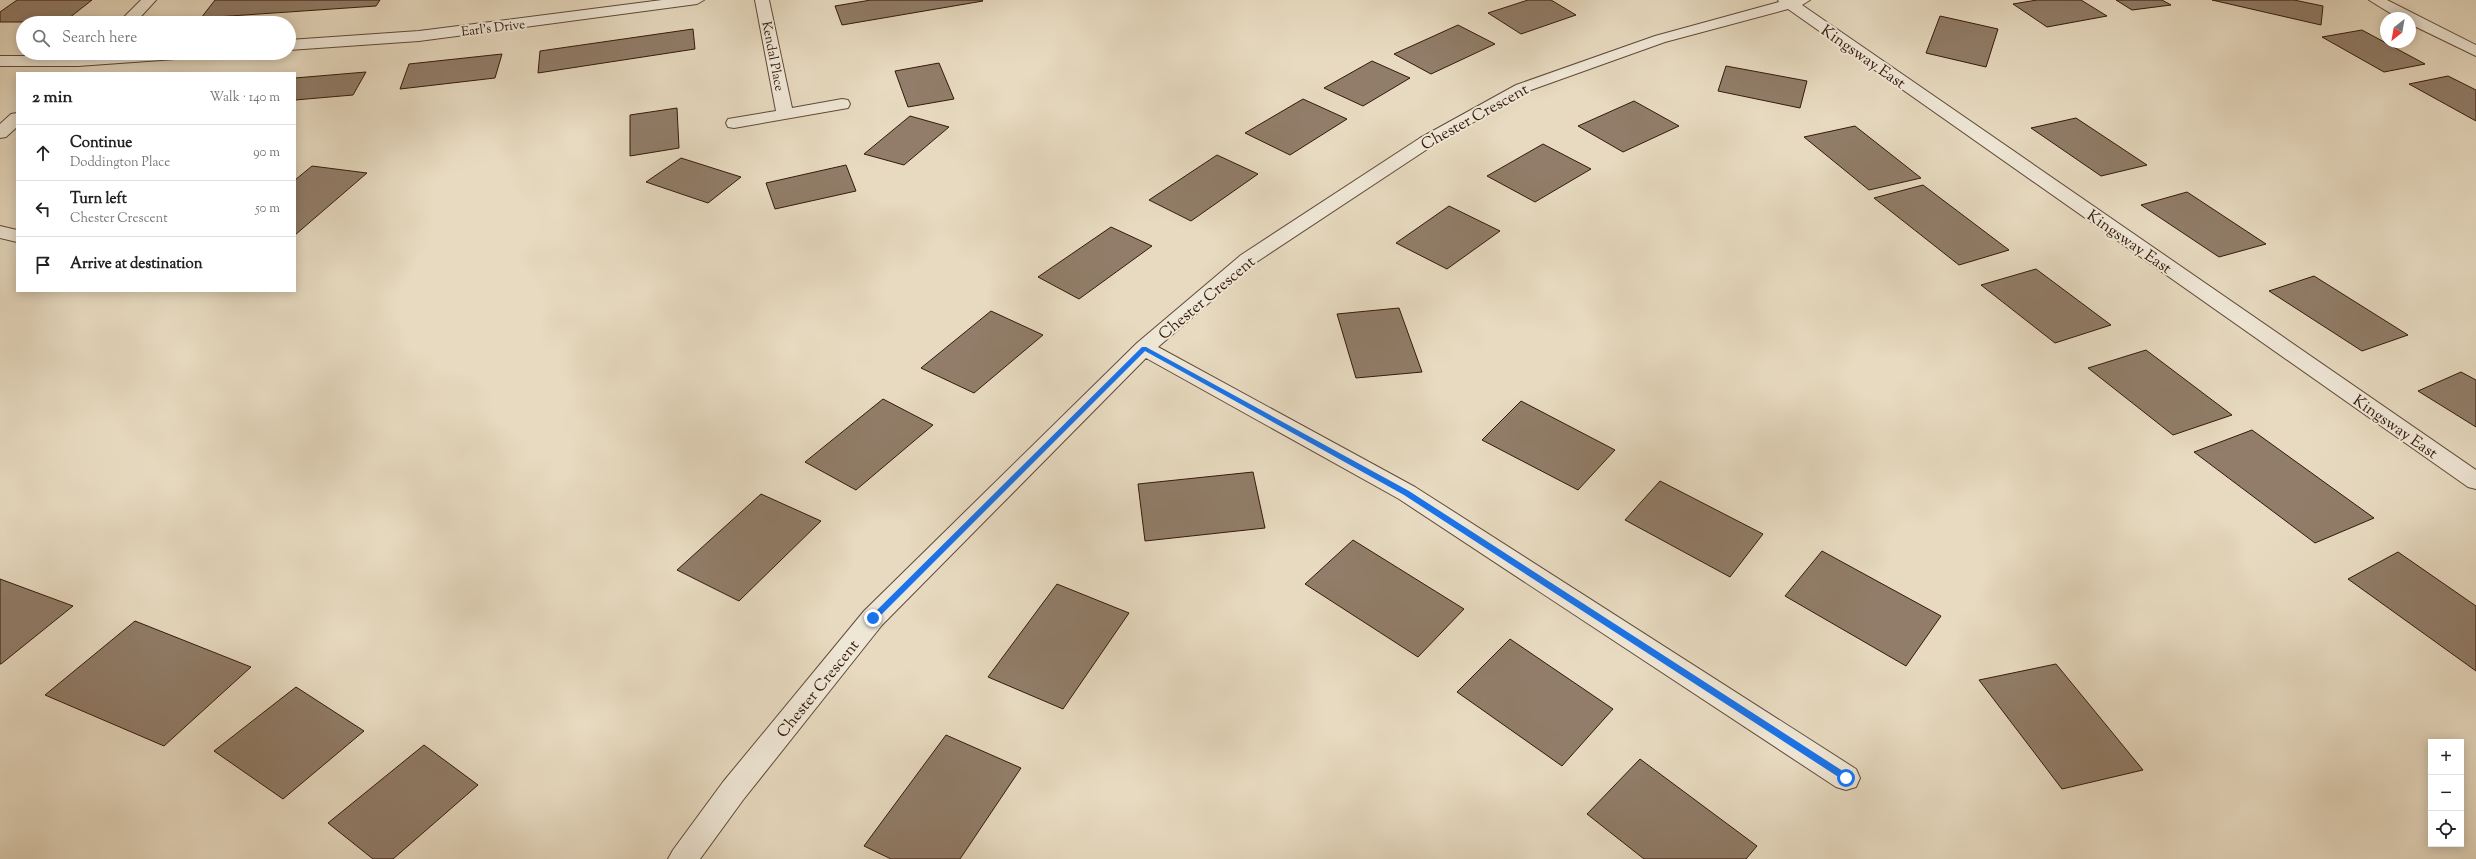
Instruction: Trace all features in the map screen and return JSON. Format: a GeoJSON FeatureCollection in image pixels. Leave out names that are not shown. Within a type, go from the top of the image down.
{"type":"FeatureCollection","features":[{"type":"Feature","properties":{"kind":"street"},"geometry":{"type":"LineString","coordinates":[[133,16],[149,0]]}},
{"type":"Feature","properties":{"kind":"street","name":"Earl's Drive"},"geometry":{"type":"LineString","coordinates":[[296,45],[418,36],[696,0]]}},
{"type":"Feature","properties":{"kind":"street","name":"Kendal Place"},"geometry":{"type":"LineString","coordinates":[[762,0],[785,113]]}},
{"type":"Feature","properties":{"kind":"street"},"geometry":{"type":"LineString","coordinates":[[2376,0],[2399,12]]}},
{"type":"Feature","properties":{"kind":"street","name":"Chester Crescent"},"geometry":{"type":"LineString","coordinates":[[683,859],[733,791],[873,618],[1144,348],[1248,260],[1426,142],[1522,88],[1660,39],[1792,1]]}},
{"type":"Feature","properties":{"kind":"street","name":"Kingsway East"},"geometry":{"type":"LineString","coordinates":[[1792,1],[2476,482]]}},
{"type":"Feature","properties":{"kind":"street"},"geometry":{"type":"LineString","coordinates":[[2416,21],[2476,51]]}},
{"type":"Feature","properties":{"kind":"street"},"geometry":{"type":"LineString","coordinates":[[0,61],[29,60]]}},
{"type":"Feature","properties":{"kind":"street"},"geometry":{"type":"LineString","coordinates":[[66,72],[84,60]]}},
{"type":"Feature","properties":{"kind":"street","name":"Kendal Place"},"geometry":{"type":"LineString","coordinates":[[734,123],[842,104]]}},
{"type":"Feature","properties":{"kind":"street"},"geometry":{"type":"LineString","coordinates":[[0,133],[16,119]]}},
{"type":"Feature","properties":{"kind":"street"},"geometry":{"type":"LineString","coordinates":[[0,232],[16,236]]}},
{"type":"Feature","properties":{"kind":"street"},"geometry":{"type":"LineString","coordinates":[[1144,348],[1406,493],[1846,778]]}},
{"type":"Feature","properties":{"kind":"building"},"geometry":{"type":"Polygon","coordinates":[[[17,0],[92,0],[72,16],[16,16],[16,22],[0,22],[0,12],[17,0]]]}},
{"type":"Feature","properties":{"kind":"building"},"geometry":{"type":"Polygon","coordinates":[[[215,0],[380,0],[376,6],[230,16],[203,16],[215,0]]]}},
{"type":"Feature","properties":{"kind":"building"},"geometry":{"type":"Polygon","coordinates":[[[871,0],[983,1],[842,25],[835,6],[871,0]]]}},
{"type":"Feature","properties":{"kind":"building"},"geometry":{"type":"Polygon","coordinates":[[[1528,0],[1551,0],[1576,15],[1521,34],[1488,13],[1528,0]]]}},
{"type":"Feature","properties":{"kind":"building"},"geometry":{"type":"Polygon","coordinates":[[[2037,0],[2081,0],[2107,16],[2047,27],[2013,4],[2037,0]]]}},
{"type":"Feature","properties":{"kind":"building"},"geometry":{"type":"Polygon","coordinates":[[[2116,0],[2162,0],[2171,5],[2132,10],[2116,0]]]}},
{"type":"Feature","properties":{"kind":"building"},"geometry":{"type":"Polygon","coordinates":[[[2212,0],[2294,0],[2323,6],[2321,25],[2212,0]]]}},
{"type":"Feature","properties":{"kind":"building"},"geometry":{"type":"Polygon","coordinates":[[[1940,16],[1998,29],[1986,67],[1926,53],[1940,16]]]}},
{"type":"Feature","properties":{"kind":"building"},"geometry":{"type":"Polygon","coordinates":[[[1458,25],[1495,44],[1431,74],[1394,54],[1458,25]]]}},
{"type":"Feature","properties":{"kind":"building"},"geometry":{"type":"Polygon","coordinates":[[[693,29],[695,49],[538,73],[540,51],[693,29]]]}},
{"type":"Feature","properties":{"kind":"building"},"geometry":{"type":"Polygon","coordinates":[[[2362,30],[2380,40],[2380,48],[2395,48],[2425,64],[2384,72],[2322,37],[2362,30]]]}},
{"type":"Feature","properties":{"kind":"building"},"geometry":{"type":"Polygon","coordinates":[[[502,54],[495,78],[400,89],[409,64],[502,54]]]}},
{"type":"Feature","properties":{"kind":"building"},"geometry":{"type":"Polygon","coordinates":[[[1372,61],[1410,78],[1363,106],[1324,88],[1372,61]]]}},
{"type":"Feature","properties":{"kind":"building"},"geometry":{"type":"Polygon","coordinates":[[[939,63],[954,99],[908,107],[895,71],[939,63]]]}},
{"type":"Feature","properties":{"kind":"building"},"geometry":{"type":"Polygon","coordinates":[[[1726,66],[1807,81],[1800,108],[1718,91],[1726,66]]]}},
{"type":"Feature","properties":{"kind":"building"},"geometry":{"type":"Polygon","coordinates":[[[366,72],[353,95],[296,100],[296,78],[366,72]]]}},
{"type":"Feature","properties":{"kind":"building"},"geometry":{"type":"Polygon","coordinates":[[[2448,76],[2476,90],[2476,121],[2409,84],[2448,76]]]}},
{"type":"Feature","properties":{"kind":"building"},"geometry":{"type":"Polygon","coordinates":[[[1303,99],[1347,119],[1290,155],[1245,133],[1303,99]]]}},
{"type":"Feature","properties":{"kind":"building"},"geometry":{"type":"Polygon","coordinates":[[[1634,101],[1679,126],[1623,152],[1578,126],[1634,101]]]}},
{"type":"Feature","properties":{"kind":"building"},"geometry":{"type":"Polygon","coordinates":[[[677,108],[679,148],[630,156],[630,115],[677,108]]]}},
{"type":"Feature","properties":{"kind":"building"},"geometry":{"type":"Polygon","coordinates":[[[910,116],[949,127],[904,165],[864,154],[910,116]]]}},
{"type":"Feature","properties":{"kind":"building"},"geometry":{"type":"Polygon","coordinates":[[[2076,118],[2147,165],[2101,176],[2031,128],[2076,118]]]}},
{"type":"Feature","properties":{"kind":"building"},"geometry":{"type":"Polygon","coordinates":[[[1855,126],[1921,178],[1869,190],[1804,137],[1855,126]]]}},
{"type":"Feature","properties":{"kind":"building"},"geometry":{"type":"Polygon","coordinates":[[[1543,144],[1591,169],[1535,202],[1487,176],[1543,144]]]}},
{"type":"Feature","properties":{"kind":"building"},"geometry":{"type":"Polygon","coordinates":[[[1217,155],[1258,174],[1191,221],[1149,200],[1217,155]]]}},
{"type":"Feature","properties":{"kind":"building"},"geometry":{"type":"Polygon","coordinates":[[[681,158],[741,177],[708,203],[646,182],[681,158]]]}},
{"type":"Feature","properties":{"kind":"building"},"geometry":{"type":"Polygon","coordinates":[[[846,165],[856,191],[775,209],[766,183],[846,165]]]}},
{"type":"Feature","properties":{"kind":"building"},"geometry":{"type":"Polygon","coordinates":[[[312,166],[367,173],[296,234],[296,179],[312,166]]]}},
{"type":"Feature","properties":{"kind":"building"},"geometry":{"type":"Polygon","coordinates":[[[1923,185],[2009,250],[1959,265],[1874,198],[1923,185]]]}},
{"type":"Feature","properties":{"kind":"building"},"geometry":{"type":"Polygon","coordinates":[[[2187,192],[2266,244],[2219,257],[2141,205],[2187,192]]]}},
{"type":"Feature","properties":{"kind":"building"},"geometry":{"type":"Polygon","coordinates":[[[1449,206],[1500,231],[1447,269],[1396,243],[1449,206]]]}},
{"type":"Feature","properties":{"kind":"building"},"geometry":{"type":"Polygon","coordinates":[[[1111,227],[1152,246],[1079,299],[1038,277],[1111,227]]]}},
{"type":"Feature","properties":{"kind":"building"},"geometry":{"type":"Polygon","coordinates":[[[2036,269],[2111,325],[2055,343],[1981,285],[2036,269]]]}},
{"type":"Feature","properties":{"kind":"building"},"geometry":{"type":"Polygon","coordinates":[[[2314,276],[2408,335],[2362,351],[2269,291],[2314,276]]]}},
{"type":"Feature","properties":{"kind":"building"},"geometry":{"type":"Polygon","coordinates":[[[1399,308],[1422,372],[1356,378],[1337,314],[1399,308]]]}},
{"type":"Feature","properties":{"kind":"building"},"geometry":{"type":"Polygon","coordinates":[[[991,311],[1043,335],[974,393],[921,368],[991,311]]]}},
{"type":"Feature","properties":{"kind":"building"},"geometry":{"type":"Polygon","coordinates":[[[2146,350],[2232,415],[2173,435],[2088,368],[2146,350]]]}},
{"type":"Feature","properties":{"kind":"building"},"geometry":{"type":"Polygon","coordinates":[[[2461,372],[2476,380],[2476,427],[2418,391],[2461,372]]]}},
{"type":"Feature","properties":{"kind":"building"},"geometry":{"type":"Polygon","coordinates":[[[883,399],[933,425],[856,490],[805,462],[883,399]]]}},
{"type":"Feature","properties":{"kind":"building"},"geometry":{"type":"Polygon","coordinates":[[[1521,401],[1615,450],[1578,490],[1482,440],[1521,401]]]}},
{"type":"Feature","properties":{"kind":"building"},"geometry":{"type":"Polygon","coordinates":[[[2252,430],[2374,518],[2315,543],[2194,452],[2252,430]]]}},
{"type":"Feature","properties":{"kind":"building"},"geometry":{"type":"Polygon","coordinates":[[[1253,472],[1265,528],[1145,541],[1138,484],[1253,472]]]}},
{"type":"Feature","properties":{"kind":"building"},"geometry":{"type":"Polygon","coordinates":[[[1660,481],[1763,534],[1730,577],[1625,520],[1660,481]]]}},
{"type":"Feature","properties":{"kind":"building"},"geometry":{"type":"Polygon","coordinates":[[[761,494],[821,521],[739,601],[677,570],[761,494]]]}},
{"type":"Feature","properties":{"kind":"building"},"geometry":{"type":"Polygon","coordinates":[[[1353,540],[1464,609],[1418,657],[1305,584],[1353,540]]]}},
{"type":"Feature","properties":{"kind":"building"},"geometry":{"type":"Polygon","coordinates":[[[1822,551],[1941,616],[1906,666],[1785,596],[1822,551]]]}},
{"type":"Feature","properties":{"kind":"building"},"geometry":{"type":"Polygon","coordinates":[[[2398,552],[2476,606],[2476,671],[2348,579],[2398,552]]]}},
{"type":"Feature","properties":{"kind":"building"},"geometry":{"type":"Polygon","coordinates":[[[0,579],[73,606],[1,664],[0,664],[0,579]]]}},
{"type":"Feature","properties":{"kind":"building"},"geometry":{"type":"Polygon","coordinates":[[[1057,584],[1129,613],[1063,709],[988,677],[1057,584]]]}},
{"type":"Feature","properties":{"kind":"building"},"geometry":{"type":"Polygon","coordinates":[[[135,621],[251,667],[164,746],[45,695],[135,621]]]}},
{"type":"Feature","properties":{"kind":"building"},"geometry":{"type":"Polygon","coordinates":[[[1510,639],[1613,709],[1562,766],[1457,692],[1510,639]]]}},
{"type":"Feature","properties":{"kind":"building"},"geometry":{"type":"Polygon","coordinates":[[[2056,664],[2143,770],[2062,789],[1979,680],[2056,664]]]}},
{"type":"Feature","properties":{"kind":"building"},"geometry":{"type":"Polygon","coordinates":[[[296,687],[364,731],[283,799],[214,751],[296,687]]]}},
{"type":"Feature","properties":{"kind":"building"},"geometry":{"type":"Polygon","coordinates":[[[946,735],[1021,768],[960,859],[891,859],[864,846],[946,735]]]}},
{"type":"Feature","properties":{"kind":"building"},"geometry":{"type":"Polygon","coordinates":[[[424,745],[478,785],[393,859],[373,859],[328,823],[424,745]]]}},
{"type":"Feature","properties":{"kind":"building"},"geometry":{"type":"Polygon","coordinates":[[[1640,759],[1757,846],[1746,859],[1644,859],[1587,814],[1640,759]]]}},
{"type":"Feature","properties":{"kind":"route"},"geometry":{"type":"LineString","coordinates":[[873,618],[1041,453],[1144,348],[1406,493],[1846,778]]}}]}
